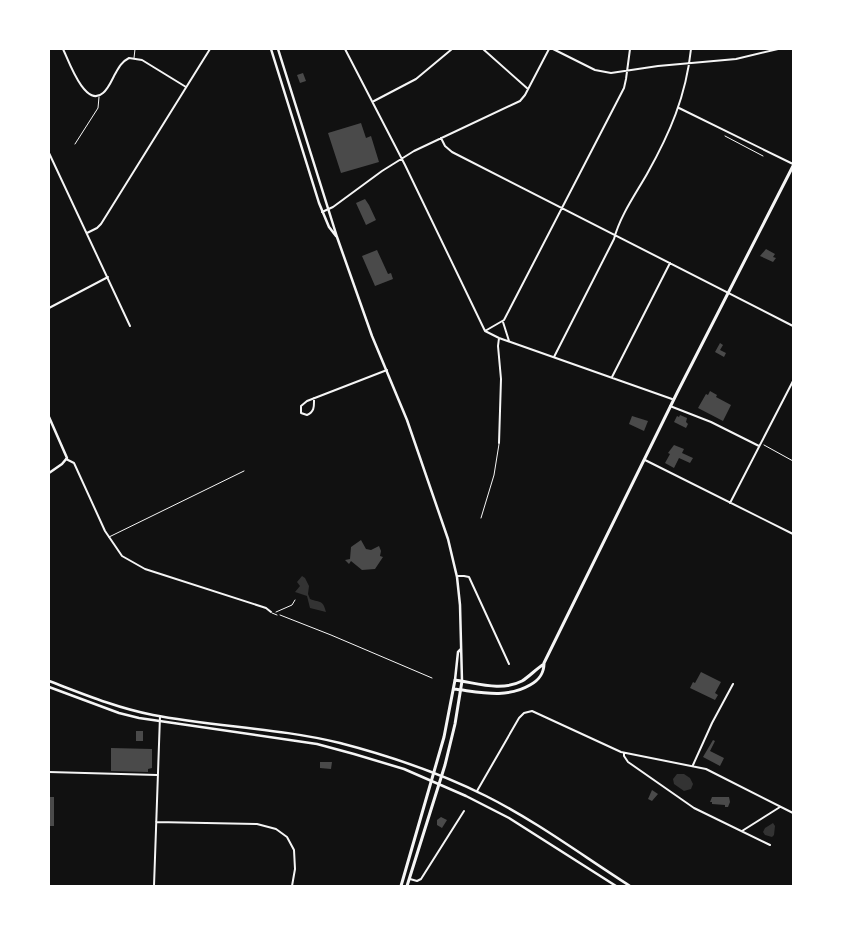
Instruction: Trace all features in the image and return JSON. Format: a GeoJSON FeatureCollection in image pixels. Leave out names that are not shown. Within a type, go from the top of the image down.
{"type":"FeatureCollection","features":[{"type":"Feature","properties":{"kind":"main road"},"geometry":{"type":"LineString","coordinates":[[271,49],[322,212],[329,227],[337,237]]}},
{"type":"Feature","properties":{"kind":"main road"},"geometry":{"type":"LineString","coordinates":[[278,49],[337,237],[369,327],[404,412],[438,508],[457,576],[461,649],[463,652],[461,690],[454,729],[407,886]]}},
{"type":"Feature","properties":{"kind":"main road"},"geometry":{"type":"LineString","coordinates":[[282,83],[288,81]]}},
{"type":"Feature","properties":{"kind":"main road"},"geometry":{"type":"LineString","coordinates":[[298,138],[305,136]]}},
{"type":"Feature","properties":{"kind":"main road"},"geometry":{"type":"LineString","coordinates":[[455,680],[493,686],[508,685],[528,677],[544,663],[673,400],[793,165]]}},
{"type":"Feature","properties":{"kind":"main road"},"geometry":{"type":"LineString","coordinates":[[312,180],[318,179]]}},
{"type":"Feature","properties":{"kind":"main road"},"geometry":{"type":"LineString","coordinates":[[49,417],[65,452],[66,459],[49,473]]}},
{"type":"Feature","properties":{"kind":"main road"},"geometry":{"type":"LineString","coordinates":[[400,886],[444,737],[454,689],[458,652],[461,649]]}},
{"type":"Feature","properties":{"kind":"main road"},"geometry":{"type":"LineString","coordinates":[[454,689],[493,694],[519,690],[538,679],[544,671],[544,663]]}},
{"type":"Feature","properties":{"kind":"main road"},"geometry":{"type":"LineString","coordinates":[[49,681],[119,707],[160,716],[314,738],[349,745],[433,772],[477,791],[520,815],[630,886]]}},
{"type":"Feature","properties":{"kind":"main road"},"geometry":{"type":"LineString","coordinates":[[49,687],[119,713],[159,722],[317,744],[377,760],[431,780],[472,799],[536,834],[616,886]]}},
{"type":"Feature","properties":{"kind":"main road"},"geometry":{"type":"LineString","coordinates":[[472,799],[477,791]]}},
{"type":"Feature","properties":{"kind":"street"},"geometry":{"type":"LineString","coordinates":[[63,49],[82,89],[92,95],[98,96],[104,92],[123,62],[128,58],[142,60],[186,87]]}},
{"type":"Feature","properties":{"kind":"street"},"geometry":{"type":"LineString","coordinates":[[87,233],[101,224],[210,49]]}},
{"type":"Feature","properties":{"kind":"street"},"geometry":{"type":"LineString","coordinates":[[345,49],[402,159],[485,331],[673,400]]}},
{"type":"Feature","properties":{"kind":"street"},"geometry":{"type":"LineString","coordinates":[[372,102],[416,79],[452,49]]}},
{"type":"Feature","properties":{"kind":"street"},"geometry":{"type":"LineString","coordinates":[[483,49],[528,90]]}},
{"type":"Feature","properties":{"kind":"street"},"geometry":{"type":"LineString","coordinates":[[322,212],[329,210],[382,171],[414,152],[523,98],[549,49]]}},
{"type":"Feature","properties":{"kind":"street"},"geometry":{"type":"LineString","coordinates":[[553,49],[600,72],[611,74],[689,63],[736,59],[778,49]]}},
{"type":"Feature","properties":{"kind":"street"},"geometry":{"type":"LineString","coordinates":[[485,331],[503,322],[624,88],[630,49]]}},
{"type":"Feature","properties":{"kind":"street"},"geometry":{"type":"LineString","coordinates":[[554,357],[631,201],[668,136],[679,108],[691,49]]}},
{"type":"Feature","properties":{"kind":"street"},"geometry":{"type":"LineString","coordinates":[[679,108],[793,165]]}},
{"type":"Feature","properties":{"kind":"street"},"geometry":{"type":"LineString","coordinates":[[441,138],[445,146],[452,152],[793,326]]}},
{"type":"Feature","properties":{"kind":"street"},"geometry":{"type":"LineString","coordinates":[[49,153],[130,326]]}},
{"type":"Feature","properties":{"kind":"street"},"geometry":{"type":"LineString","coordinates":[[612,377],[670,263]]}},
{"type":"Feature","properties":{"kind":"street"},"geometry":{"type":"LineString","coordinates":[[49,308],[108,277]]}},
{"type":"Feature","properties":{"kind":"street"},"geometry":{"type":"LineString","coordinates":[[503,322],[510,339],[509,341]]}},
{"type":"Feature","properties":{"kind":"street"},"geometry":{"type":"LineString","coordinates":[[499,443],[501,379],[498,350],[500,338]]}},
{"type":"Feature","properties":{"kind":"street"},"geometry":{"type":"LineString","coordinates":[[314,398],[314,406],[310,414],[304,415],[301,413],[300,410],[303,403],[314,398],[387,370]]}},
{"type":"Feature","properties":{"kind":"street"},"geometry":{"type":"LineString","coordinates":[[730,503],[793,381]]}},
{"type":"Feature","properties":{"kind":"street"},"geometry":{"type":"LineString","coordinates":[[670,406],[712,422],[761,445]]}},
{"type":"Feature","properties":{"kind":"street"},"geometry":{"type":"LineString","coordinates":[[66,459],[74,463],[108,538],[119,554],[145,569],[266,608],[272,613]]}},
{"type":"Feature","properties":{"kind":"street"},"geometry":{"type":"LineString","coordinates":[[645,460],[793,534]]}},
{"type":"Feature","properties":{"kind":"street"},"geometry":{"type":"LineString","coordinates":[[457,576],[469,577],[509,664]]}},
{"type":"Feature","properties":{"kind":"street"},"geometry":{"type":"LineString","coordinates":[[693,766],[712,723],[733,684]]}},
{"type":"Feature","properties":{"kind":"street"},"geometry":{"type":"LineString","coordinates":[[477,791],[519,718],[528,711],[624,753],[711,771],[793,814]]}},
{"type":"Feature","properties":{"kind":"street"},"geometry":{"type":"LineString","coordinates":[[154,886],[160,716]]}},
{"type":"Feature","properties":{"kind":"street"},"geometry":{"type":"LineString","coordinates":[[624,753],[628,762],[694,808],[770,845]]}},
{"type":"Feature","properties":{"kind":"street"},"geometry":{"type":"LineString","coordinates":[[49,772],[157,775]]}},
{"type":"Feature","properties":{"kind":"street"},"geometry":{"type":"LineString","coordinates":[[742,832],[780,806]]}},
{"type":"Feature","properties":{"kind":"street"},"geometry":{"type":"LineString","coordinates":[[410,879],[417,881],[422,879],[464,811]]}},
{"type":"Feature","properties":{"kind":"street"},"geometry":{"type":"LineString","coordinates":[[156,822],[257,824],[276,829],[287,837],[294,850],[295,869],[292,886]]}},
{"type":"Feature","properties":{"kind":"lane"},"geometry":{"type":"LineString","coordinates":[[134,58],[135,49]]}},
{"type":"Feature","properties":{"kind":"lane"},"geometry":{"type":"LineString","coordinates":[[75,144],[98,108],[98,96]]}},
{"type":"Feature","properties":{"kind":"lane"},"geometry":{"type":"LineString","coordinates":[[481,518],[494,475],[499,443]]}},
{"type":"Feature","properties":{"kind":"lane"},"geometry":{"type":"LineString","coordinates":[[108,538],[244,471]]}},
{"type":"Feature","properties":{"kind":"lane"},"geometry":{"type":"LineString","coordinates":[[272,613],[277,615]]}},
{"type":"Feature","properties":{"kind":"lane"},"geometry":{"type":"LineString","coordinates":[[404,877],[410,879]]}},
{"type":"Feature","properties":{"kind":"path"},"geometry":{"type":"LineString","coordinates":[[725,136],[763,156]]}},
{"type":"Feature","properties":{"kind":"path"},"geometry":{"type":"LineString","coordinates":[[761,445],[793,461]]}},
{"type":"Feature","properties":{"kind":"path"},"geometry":{"type":"LineString","coordinates":[[272,613],[292,605],[294,600]]}},
{"type":"Feature","properties":{"kind":"path"},"geometry":{"type":"LineString","coordinates":[[277,615],[323,632],[432,678]]}},
{"type":"Feature","properties":{"kind":"shaded area"},"geometry":{"type":"Polygon","coordinates":[[[302,576],[309,586],[308,594],[310,599],[323,604],[326,612],[310,608],[307,596],[295,592],[300,586],[297,582],[302,576]]]}},
{"type":"Feature","properties":{"kind":"shaded area"},"geometry":{"type":"Polygon","coordinates":[[[677,774],[684,774],[690,778],[693,784],[691,789],[684,791],[674,784],[673,779],[677,774]]]}},
{"type":"Feature","properties":{"kind":"shaded area"},"geometry":{"type":"Polygon","coordinates":[[[773,823],[775,826],[774,835],[772,837],[765,835],[763,832],[765,828],[773,823]]]}},
{"type":"Feature","properties":{"kind":"building"},"geometry":{"type":"Polygon","coordinates":[[[303,73],[306,81],[300,83],[297,75],[303,73]]]}},
{"type":"Feature","properties":{"kind":"building"},"geometry":{"type":"Polygon","coordinates":[[[361,123],[366,138],[371,136],[379,162],[341,173],[328,133],[361,123]]]}},
{"type":"Feature","properties":{"kind":"building"},"geometry":{"type":"Polygon","coordinates":[[[365,199],[376,220],[366,225],[356,203],[365,199]]]}},
{"type":"Feature","properties":{"kind":"building"},"geometry":{"type":"Polygon","coordinates":[[[766,249],[775,254],[773,257],[776,258],[773,262],[760,256],[766,249]]]}},
{"type":"Feature","properties":{"kind":"building"},"geometry":{"type":"Polygon","coordinates":[[[377,250],[388,274],[391,273],[393,279],[375,286],[362,256],[377,250]]]}},
{"type":"Feature","properties":{"kind":"building"},"geometry":{"type":"Polygon","coordinates":[[[720,343],[723,345],[720,350],[726,353],[724,357],[715,352],[720,343]]]}},
{"type":"Feature","properties":{"kind":"building"},"geometry":{"type":"Polygon","coordinates":[[[710,391],[717,395],[716,397],[731,405],[723,421],[698,408],[706,394],[708,395],[710,391]]]}},
{"type":"Feature","properties":{"kind":"building"},"geometry":{"type":"Polygon","coordinates":[[[680,415],[687,418],[686,422],[688,424],[686,428],[674,422],[677,416],[679,417],[680,415]]]}},
{"type":"Feature","properties":{"kind":"building"},"geometry":{"type":"Polygon","coordinates":[[[632,416],[648,421],[644,431],[629,424],[632,416]]]}},
{"type":"Feature","properties":{"kind":"building"},"geometry":{"type":"Polygon","coordinates":[[[674,445],[684,449],[682,453],[693,458],[690,463],[679,458],[674,468],[665,463],[670,454],[668,453],[674,445]]]}},
{"type":"Feature","properties":{"kind":"building"},"geometry":{"type":"Polygon","coordinates":[[[361,540],[366,549],[371,550],[379,546],[380,556],[383,557],[375,569],[362,570],[351,561],[349,564],[345,560],[350,559],[351,547],[361,540]]]}},
{"type":"Feature","properties":{"kind":"building"},"geometry":{"type":"Polygon","coordinates":[[[701,672],[721,682],[715,693],[718,695],[715,700],[690,688],[701,672]]]}},
{"type":"Feature","properties":{"kind":"building"},"geometry":{"type":"Polygon","coordinates":[[[136,731],[143,731],[143,741],[136,741],[136,731]]]}},
{"type":"Feature","properties":{"kind":"building"},"geometry":{"type":"Polygon","coordinates":[[[713,740],[715,741],[710,751],[724,758],[720,766],[703,757],[713,740]]]}},
{"type":"Feature","properties":{"kind":"building"},"geometry":{"type":"Polygon","coordinates":[[[111,748],[152,749],[152,768],[148,769],[148,772],[111,771],[111,748]]]}},
{"type":"Feature","properties":{"kind":"building"},"geometry":{"type":"Polygon","coordinates":[[[320,762],[332,762],[331,769],[320,768],[320,762]]]}},
{"type":"Feature","properties":{"kind":"building"},"geometry":{"type":"Polygon","coordinates":[[[652,790],[658,794],[652,801],[648,799],[652,790]]]}},
{"type":"Feature","properties":{"kind":"building"},"geometry":{"type":"Polygon","coordinates":[[[49,797],[54,797],[54,826],[49,826],[49,797]]]}},
{"type":"Feature","properties":{"kind":"building"},"geometry":{"type":"Polygon","coordinates":[[[712,797],[729,797],[728,807],[712,804],[710,802],[712,797]]]}},
{"type":"Feature","properties":{"kind":"building"},"geometry":{"type":"Polygon","coordinates":[[[441,817],[447,820],[442,828],[437,825],[437,820],[441,817]]]}}]}
